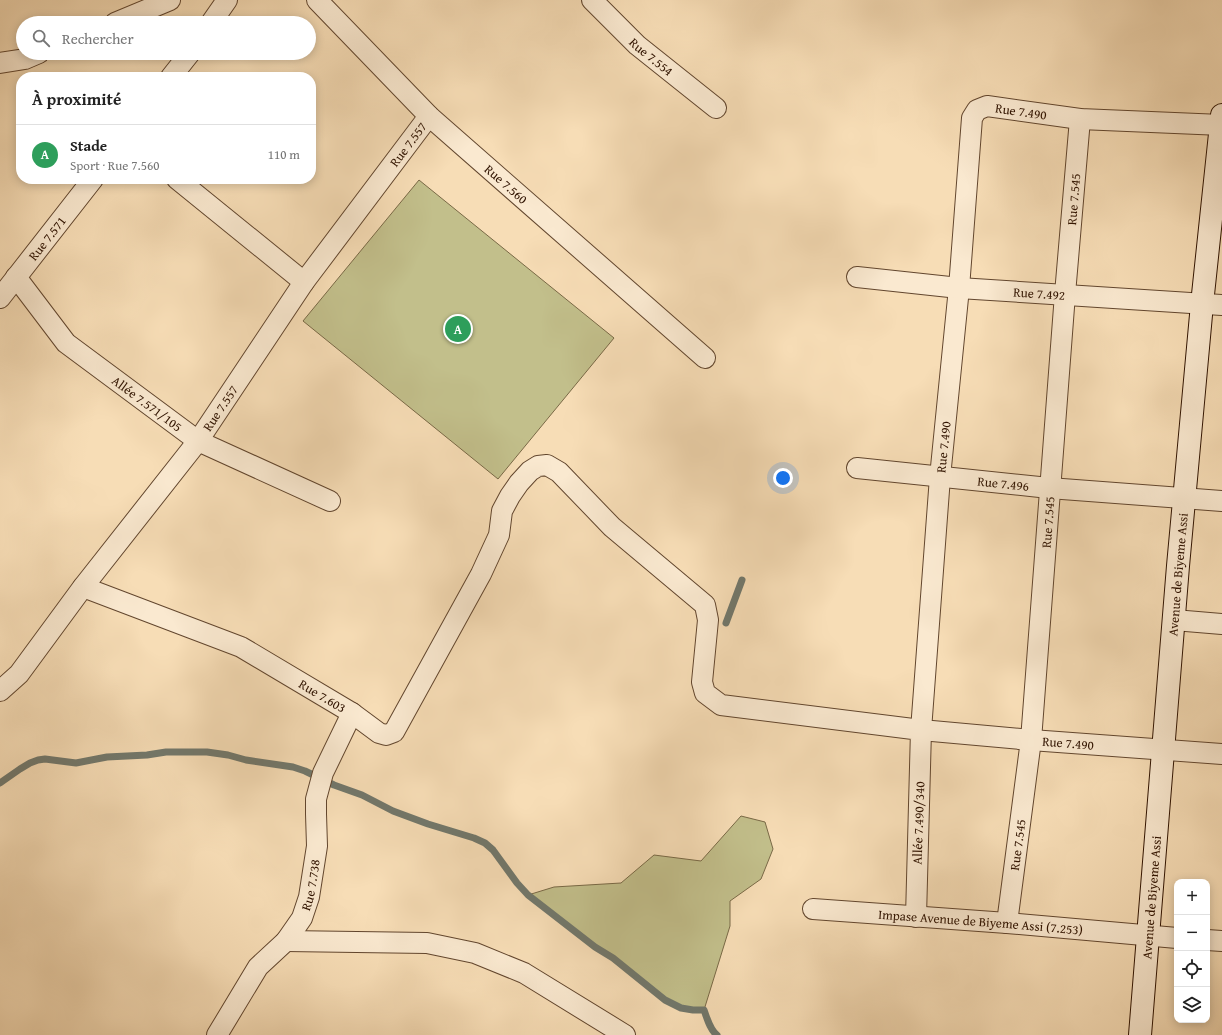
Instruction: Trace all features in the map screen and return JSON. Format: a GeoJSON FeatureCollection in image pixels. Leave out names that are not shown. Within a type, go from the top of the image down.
{"type":"FeatureCollection","features":[{"type":"Feature","properties":{"kind":"main road","name":"Avenue de Biyeme Assi"},"geometry":{"type":"LineString","coordinates":[[1140,1035],[1184,498],[1212,305],[1222,121]]}},
{"type":"Feature","properties":{"kind":"street"},"geometry":{"type":"LineString","coordinates":[[132,16],[170,0]]}},
{"type":"Feature","properties":{"kind":"street"},"geometry":{"type":"LineString","coordinates":[[216,16],[227,0]]}},
{"type":"Feature","properties":{"kind":"street","name":"Rue 7.560"},"geometry":{"type":"LineString","coordinates":[[317,0],[429,116],[704,358]]}},
{"type":"Feature","properties":{"kind":"street","name":"Rue 7.554"},"geometry":{"type":"LineString","coordinates":[[592,0],[637,44],[716,108]]}},
{"type":"Feature","properties":{"kind":"street"},"geometry":{"type":"LineString","coordinates":[[0,63],[18,60]]}},
{"type":"Feature","properties":{"kind":"street"},"geometry":{"type":"LineString","coordinates":[[175,72],[184,60]]}},
{"type":"Feature","properties":{"kind":"street","name":"Rue 7.490"},"geometry":{"type":"LineString","coordinates":[[1222,121],[1080,119],[988,106],[977,110],[972,118],[959,288],[940,477],[921,730],[1031,740],[1222,754]]}},
{"type":"Feature","properties":{"kind":"street","name":"Rue 7.557"},"geometry":{"type":"LineString","coordinates":[[0,691],[19,674],[83,587],[198,441],[304,282],[429,116]]}},
{"type":"Feature","properties":{"kind":"street","name":"Rue 7.545"},"geometry":{"type":"LineString","coordinates":[[1007,923],[1031,740],[1064,294],[1080,119]]}},
{"type":"Feature","properties":{"kind":"street","name":"Rue 7.571"},"geometry":{"type":"LineString","coordinates":[[0,298],[89,184]]}},
{"type":"Feature","properties":{"kind":"street"},"geometry":{"type":"LineString","coordinates":[[183,184],[304,282]]}},
{"type":"Feature","properties":{"kind":"street","name":"Allée 7.571/105"},"geometry":{"type":"LineString","coordinates":[[16,277],[66,343],[198,441],[330,501]]}},
{"type":"Feature","properties":{"kind":"street","name":"Rue 7.492"},"geometry":{"type":"LineString","coordinates":[[857,277],[959,288],[1212,305]]}},
{"type":"Feature","properties":{"kind":"street","name":"Rue 7.603"},"geometry":{"type":"LineString","coordinates":[[83,587],[241,647],[352,714],[379,733],[386,735],[394,732],[481,574],[499,535],[502,511],[510,496],[530,470],[538,466],[547,465],[559,472],[612,527],[705,605],[708,620],[702,682],[705,693],[721,705],[921,730]]}},
{"type":"Feature","properties":{"kind":"street","name":"Rue 7.496"},"geometry":{"type":"LineString","coordinates":[[857,468],[1050,488],[1222,501]]}},
{"type":"Feature","properties":{"kind":"street"},"geometry":{"type":"LineString","coordinates":[[1174,620],[1222,624]]}},
{"type":"Feature","properties":{"kind":"street","name":"Rue 7.738"},"geometry":{"type":"LineString","coordinates":[[217,1035],[258,967],[286,941],[302,918],[309,896],[317,846],[316,799],[322,773],[352,714]]}},
{"type":"Feature","properties":{"kind":"street","name":"Allée 7.490/340"},"geometry":{"type":"LineString","coordinates":[[916,917],[921,730]]}},
{"type":"Feature","properties":{"kind":"street","name":"Impase Avenue de Biyeme Assi (7.253)"},"geometry":{"type":"LineString","coordinates":[[813,909],[1007,923],[1174,938]]}},
{"type":"Feature","properties":{"kind":"street"},"geometry":{"type":"LineString","coordinates":[[1210,940],[1222,941]]}},
{"type":"Feature","properties":{"kind":"street"},"geometry":{"type":"LineString","coordinates":[[286,941],[427,943],[475,954],[524,973],[625,1035]]}},
{"type":"Feature","properties":{"kind":"shaded area"},"geometry":{"type":"Polygon","coordinates":[[[419,180],[614,338],[498,479],[303,321],[419,180]]]}},
{"type":"Feature","properties":{"kind":"shaded area"},"geometry":{"type":"Polygon","coordinates":[[[741,816],[765,822],[773,849],[761,879],[730,901],[730,926],[704,1010],[681,1008],[665,1000],[613,958],[595,947],[528,895],[554,887],[621,883],[654,855],[701,861],[741,816]]]}},
{"type":"Feature","properties":{"kind":"waterway"},"geometry":{"type":"LineString","coordinates":[[726,623],[742,580]]}},
{"type":"Feature","properties":{"kind":"waterway"},"geometry":{"type":"LineString","coordinates":[[0,783],[20,769],[38,760],[45,759],[76,763],[107,757],[147,755],[166,752],[207,752],[293,767],[305,771],[334,785],[362,795],[393,811],[485,843],[493,850],[517,883],[528,895],[595,947],[613,958],[665,1000],[681,1008],[704,1010],[711,1027],[717,1035]]}},
{"type":"Feature","properties":{"kind":"place","name":"Stade"},"geometry":{"type":"Point","coordinates":[458,329]}}]}
